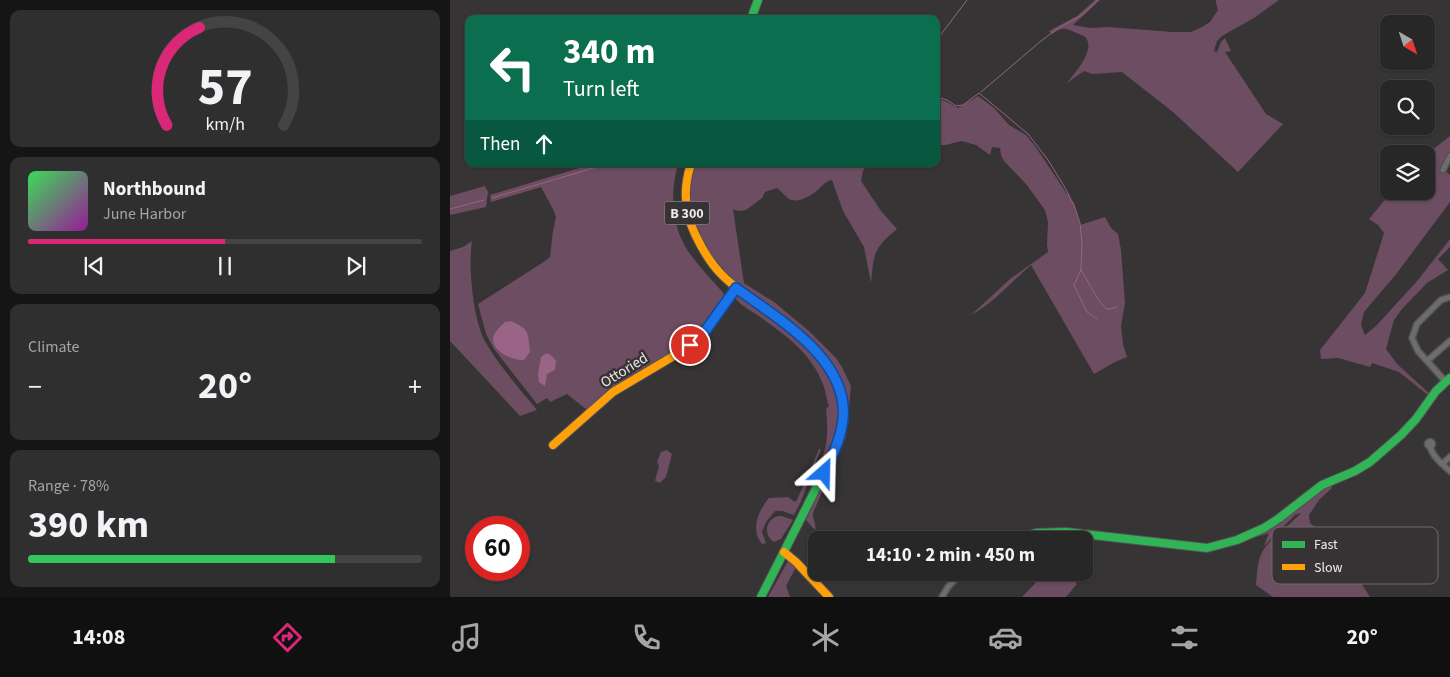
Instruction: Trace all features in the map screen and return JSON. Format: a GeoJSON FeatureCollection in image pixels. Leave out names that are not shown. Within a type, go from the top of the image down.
{"type":"FeatureCollection","features":[{"type":"Feature","properties":{"kind":"street"},"geometry":{"type":"LineString","coordinates":[[752,15],[758,0]]}},
{"type":"Feature","properties":{"kind":"street"},"geometry":{"type":"LineString","coordinates":[[1443,170],[1450,156]]}},
{"type":"Feature","properties":{"kind":"street","name":"B 300"},"geometry":{"type":"LineString","coordinates":[[690,167],[686,193],[687,215],[698,246],[721,275],[784,324],[822,357],[835,377],[842,399],[843,417],[840,435],[833,455],[761,597]]}},
{"type":"Feature","properties":{"kind":"street","name":"Ottoried"},"geometry":{"type":"LineString","coordinates":[[553,444],[613,392],[690,345],[712,321],[736,288]]}},
{"type":"Feature","properties":{"kind":"street"},"geometry":{"type":"LineString","coordinates":[[1093,535],[1207,548],[1237,540],[1264,528],[1322,485],[1355,471],[1370,462],[1401,436],[1436,391],[1448,380],[1427,362],[1413,343],[1412,338],[1416,324],[1441,300],[1450,297]]}},
{"type":"Feature","properties":{"kind":"street"},"geometry":{"type":"LineString","coordinates":[[1427,362],[1450,341]]}},
{"type":"Feature","properties":{"kind":"street"},"geometry":{"type":"LineString","coordinates":[[1430,446],[1431,451],[1450,470]]}},
{"type":"Feature","properties":{"kind":"street"},"geometry":{"type":"LineString","coordinates":[[1442,464],[1450,457]]}},
{"type":"Feature","properties":{"kind":"street"},"geometry":{"type":"LineString","coordinates":[[784,552],[829,597]]}},
{"type":"Feature","properties":{"kind":"street"},"geometry":{"type":"LineString","coordinates":[[942,597],[954,581]]}},
{"type":"Feature","properties":{"kind":"shaded area"},"geometry":{"type":"Polygon","coordinates":[[[1095,0],[1100,0],[1073,25],[1090,28],[1108,27],[1191,32],[1210,22],[1218,10],[1216,0],[1279,0],[1254,18],[1222,36],[1217,41],[1214,51],[1217,52],[1225,38],[1231,51],[1225,52],[1266,114],[1283,124],[1238,172],[1173,112],[1122,72],[1092,74],[1084,71],[1067,83],[1083,61],[1088,48],[1088,42],[1085,37],[1068,29],[1060,29],[1052,34],[1049,31],[1077,16],[1095,0]]]}},
{"type":"Feature","properties":{"kind":"shaded area"},"geometry":{"type":"Polygon","coordinates":[[[978,96],[994,108],[1009,125],[1026,135],[1035,146],[1068,194],[1074,205],[1080,225],[1105,217],[1111,228],[1118,234],[1125,303],[1121,326],[1127,357],[1094,374],[1031,265],[995,298],[971,315],[1010,279],[1048,252],[1048,222],[1045,210],[1026,184],[1004,161],[1000,148],[992,147],[990,155],[976,145],[961,141],[940,145],[940,100],[958,108],[978,96]]]}},
{"type":"Feature","properties":{"kind":"shaded area"},"geometry":{"type":"Polygon","coordinates":[[[1450,136],[1450,153],[1442,168],[1450,175],[1450,202],[1397,273],[1364,312],[1361,325],[1365,335],[1376,326],[1418,280],[1450,239],[1450,247],[1438,259],[1448,270],[1427,283],[1402,309],[1394,320],[1386,349],[1397,364],[1430,394],[1428,395],[1399,372],[1372,363],[1370,367],[1338,358],[1321,359],[1320,350],[1365,293],[1384,233],[1378,225],[1369,219],[1385,200],[1435,200],[1435,148],[1450,136]]]}},
{"type":"Feature","properties":{"kind":"shaded area"},"geometry":{"type":"Polygon","coordinates":[[[583,167],[677,167],[673,197],[678,231],[692,257],[726,296],[706,320],[707,324],[698,336],[587,410],[567,394],[550,402],[547,398],[537,404],[494,349],[486,334],[478,304],[550,257],[556,217],[541,187],[491,202],[490,195],[583,167]]]}},
{"type":"Feature","properties":{"kind":"shaded area"},"geometry":{"type":"Polygon","coordinates":[[[694,167],[865,167],[861,181],[881,211],[897,229],[883,242],[876,252],[871,283],[864,247],[843,211],[832,180],[826,182],[813,194],[801,200],[789,199],[777,188],[765,192],[762,198],[746,210],[738,211],[733,209],[744,283],[774,302],[809,331],[836,358],[851,386],[846,437],[813,513],[815,530],[806,520],[827,475],[845,418],[846,397],[844,386],[837,371],[811,342],[724,273],[724,269],[713,259],[698,235],[694,221],[691,207],[694,167]]]}},
{"type":"Feature","properties":{"kind":"shaded area"},"geometry":{"type":"Polygon","coordinates":[[[485,186],[488,192],[486,207],[450,215],[450,196],[485,186]]]}},
{"type":"Feature","properties":{"kind":"shaded area"},"geometry":{"type":"Polygon","coordinates":[[[472,241],[471,278],[475,308],[482,333],[497,361],[537,410],[520,416],[450,341],[450,251],[463,247],[472,241]]]}},
{"type":"Feature","properties":{"kind":"shaded area"},"geometry":{"type":"Polygon","coordinates":[[[734,296],[739,296],[807,346],[829,373],[838,401],[840,417],[830,454],[799,514],[818,471],[826,444],[826,409],[829,406],[824,387],[813,365],[800,349],[776,328],[740,303],[734,296]]]}},
{"type":"Feature","properties":{"kind":"shaded area"},"geometry":{"type":"Polygon","coordinates":[[[511,321],[522,327],[528,336],[530,352],[524,360],[504,355],[494,344],[493,337],[496,332],[505,322],[511,321]]]}},
{"type":"Feature","properties":{"kind":"shaded area"},"geometry":{"type":"Polygon","coordinates":[[[547,353],[556,361],[555,370],[547,374],[545,386],[539,382],[538,373],[541,357],[547,353]]]}},
{"type":"Feature","properties":{"kind":"shaded area"},"geometry":{"type":"Polygon","coordinates":[[[819,449],[821,449],[794,515],[775,511],[766,522],[762,532],[766,543],[762,544],[758,539],[756,527],[762,509],[769,498],[788,497],[795,502],[797,500],[819,449]]]}},
{"type":"Feature","properties":{"kind":"shaded area"},"geometry":{"type":"Polygon","coordinates":[[[667,450],[672,454],[666,477],[660,483],[655,481],[659,466],[657,462],[661,452],[667,450]]]}},
{"type":"Feature","properties":{"kind":"shaded area"},"geometry":{"type":"Polygon","coordinates":[[[1331,484],[1332,488],[1319,500],[1309,515],[1310,523],[1315,527],[1286,527],[1301,513],[1295,515],[1283,527],[1272,527],[1272,538],[1264,546],[1269,533],[1225,547],[1331,484]]]}},
{"type":"Feature","properties":{"kind":"shaded area"},"geometry":{"type":"Polygon","coordinates":[[[778,516],[793,520],[781,539],[774,542],[768,536],[767,528],[770,521],[778,516]]]}},
{"type":"Feature","properties":{"kind":"shaded area"},"geometry":{"type":"Polygon","coordinates":[[[1272,539],[1272,584],[1362,584],[1370,597],[1273,597],[1256,585],[1260,557],[1272,539]]]}},
{"type":"Feature","properties":{"kind":"shaded area"},"geometry":{"type":"Polygon","coordinates":[[[788,561],[796,567],[786,586],[790,597],[768,597],[788,561]]]}},
{"type":"Feature","properties":{"kind":"shaded area"},"geometry":{"type":"Polygon","coordinates":[[[1037,581],[1075,581],[1077,584],[1066,597],[1022,597],[1037,581]]]}},
{"type":"Feature","properties":{"kind":"waterway"},"geometry":{"type":"LineString","coordinates":[[940,36],[967,0]]}},
{"type":"Feature","properties":{"kind":"waterway"},"geometry":{"type":"LineString","coordinates":[[981,92],[1041,41],[1057,29],[1082,15],[1098,0]]}},
{"type":"Feature","properties":{"kind":"waterway"},"geometry":{"type":"LineString","coordinates":[[940,98],[956,106],[963,105],[979,93],[1028,134],[1048,160],[1074,205],[1080,223],[1082,244],[1081,270],[1106,309],[1117,307]]}},
{"type":"Feature","properties":{"kind":"waterway"},"geometry":{"type":"LineString","coordinates":[[492,198],[597,167]]}},
{"type":"Feature","properties":{"kind":"waterway"},"geometry":{"type":"LineString","coordinates":[[450,209],[484,200]]}},
{"type":"Feature","properties":{"kind":"waterway"},"geometry":{"type":"LineString","coordinates":[[1081,270],[1074,285],[1087,312],[1097,319]]}},
{"type":"Feature","properties":{"kind":"traffic: fast"},"geometry":{"type":"LineString","coordinates":[[752,15],[758,0]]}},
{"type":"Feature","properties":{"kind":"traffic: fast"},"geometry":{"type":"LineString","coordinates":[[1093,535],[1207,548],[1237,540],[1264,528],[1278,519],[1322,485],[1355,471],[1370,462],[1401,435],[1416,419],[1436,391],[1450,378]]}},
{"type":"Feature","properties":{"kind":"traffic: fast"},"geometry":{"type":"LineString","coordinates":[[761,597],[833,455],[842,424]]}},
{"type":"Feature","properties":{"kind":"traffic: slow"},"geometry":{"type":"LineString","coordinates":[[690,167],[686,191],[687,208],[691,225],[703,250],[722,275],[802,338],[820,356],[834,376],[842,398],[842,424]]}},
{"type":"Feature","properties":{"kind":"traffic: slow"},"geometry":{"type":"LineString","coordinates":[[553,445],[613,392],[677,354],[698,338],[736,289]]}},
{"type":"Feature","properties":{"kind":"traffic: slow"},"geometry":{"type":"LineString","coordinates":[[784,552],[829,597]]}},
{"type":"Feature","properties":{"kind":"route"},"geometry":{"type":"LineString","coordinates":[[690,345],[706,330],[736,288],[784,324],[822,357],[838,384],[842,399],[843,417],[840,435],[824,473]]}}]}
